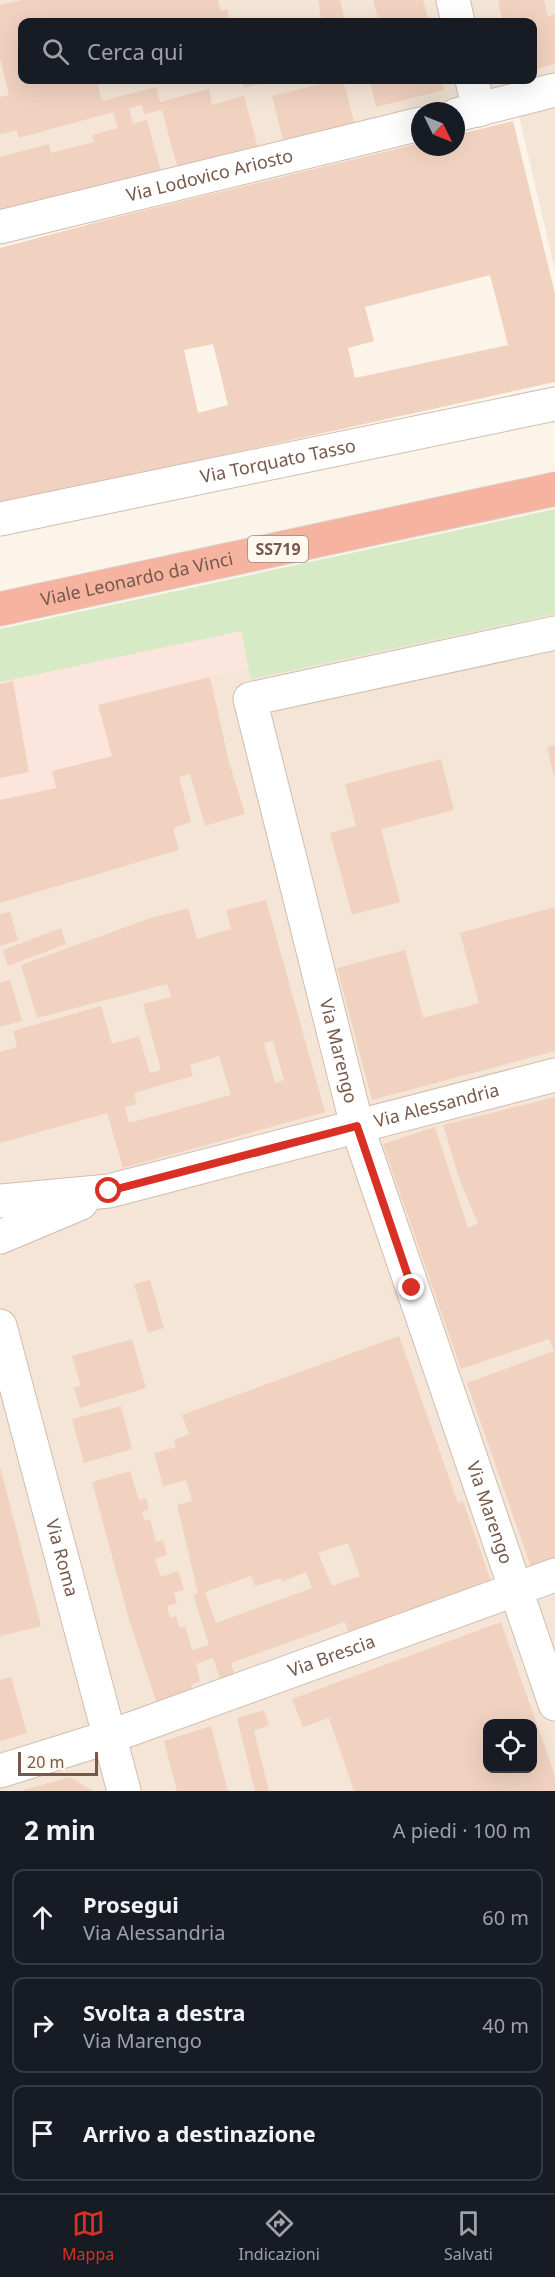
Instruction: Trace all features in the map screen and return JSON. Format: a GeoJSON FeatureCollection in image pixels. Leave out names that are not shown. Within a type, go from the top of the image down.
{"type":"FeatureCollection","features":[{"type":"Feature","properties":{"kind":"highway","name":"Viale Leonardo da Vinci"},"geometry":{"type":"LineString","coordinates":[[0,609],[555,489]]}},
{"type":"Feature","properties":{"kind":"street"},"geometry":{"type":"LineString","coordinates":[[453,0],[457,18]]}},
{"type":"Feature","properties":{"kind":"street"},"geometry":{"type":"LineString","coordinates":[[469,101],[555,90]]}},
{"type":"Feature","properties":{"kind":"street","name":"Via Lodovico Ariosto"},"geometry":{"type":"LineString","coordinates":[[0,227],[411,126]]}},
{"type":"Feature","properties":{"kind":"street","name":"Via Torquato Tasso"},"geometry":{"type":"LineString","coordinates":[[0,519],[555,404]]}},
{"type":"Feature","properties":{"kind":"street","name":"Via Marengo"},"geometry":{"type":"LineString","coordinates":[[555,633],[250,699],[357,1126],[555,1704]]}},
{"type":"Feature","properties":{"kind":"street","name":"Via Alessandria"},"geometry":{"type":"LineString","coordinates":[[0,1237],[109,1191],[555,1075]]}},
{"type":"Feature","properties":{"kind":"street","name":"Via Alessandria"},"geometry":{"type":"LineString","coordinates":[[0,1201],[109,1191]]}},
{"type":"Feature","properties":{"kind":"street","name":"Via Roma"},"geometry":{"type":"LineString","coordinates":[[0,1326],[4,1360],[124,1791]]}},
{"type":"Feature","properties":{"kind":"street","name":"Via Brescia"},"geometry":{"type":"LineString","coordinates":[[0,1771],[110,1737],[555,1575]]}},
{"type":"Feature","properties":{"kind":"shaded area"},"geometry":{"type":"Polygon","coordinates":[[[0,0],[555,0],[555,270],[518,112],[465,111],[465,102],[411,102],[411,139],[0,244],[0,0]]]}},
{"type":"Feature","properties":{"kind":"shaded area"},"geometry":{"type":"Polygon","coordinates":[[[555,532],[555,1791],[0,1791],[0,652],[555,532]]]}},
{"type":"Feature","properties":{"kind":"shaded area"},"geometry":{"type":"Polygon","coordinates":[[[241,631],[249,668],[206,677],[211,696],[0,883],[0,682],[241,631]]]}},
{"type":"Feature","properties":{"kind":"green space"},"geometry":{"type":"Polygon","coordinates":[[[555,509],[555,614],[251,679],[241,631],[0,682],[0,629],[555,509]]]}},
{"type":"Feature","properties":{"kind":"building"},"geometry":{"type":"Polygon","coordinates":[[[22,0],[218,0],[221,11],[227,9],[229,18],[18,18],[18,84],[97,84],[102,101],[156,87],[160,102],[209,89],[212,105],[244,96],[258,148],[178,170],[162,110],[144,114],[142,105],[129,108],[133,124],[147,120],[161,171],[0,212],[0,157],[49,144],[51,153],[94,142],[92,135],[118,128],[113,112],[19,138],[17,130],[0,134],[0,97],[9,95],[0,58],[0,5],[22,0]]]}},
{"type":"Feature","properties":{"kind":"building"},"geometry":{"type":"Polygon","coordinates":[[[318,0],[340,0],[344,18],[321,18],[318,0]]]}},
{"type":"Feature","properties":{"kind":"building"},"geometry":{"type":"Polygon","coordinates":[[[373,0],[423,0],[428,18],[378,18],[373,0]]]}},
{"type":"Feature","properties":{"kind":"building"},"geometry":{"type":"Polygon","coordinates":[[[498,0],[544,0],[548,16],[555,14],[555,64],[537,69],[537,18],[502,18],[498,0]]]}},
{"type":"Feature","properties":{"kind":"building"},"geometry":{"type":"Polygon","coordinates":[[[243,84],[260,84],[244,88],[243,84]]]}},
{"type":"Feature","properties":{"kind":"building"},"geometry":{"type":"Polygon","coordinates":[[[321,84],[344,84],[355,125],[284,144],[272,96],[321,84]]]}},
{"type":"Feature","properties":{"kind":"building"},"geometry":{"type":"Polygon","coordinates":[[[371,84],[443,84],[444,90],[376,107],[371,84]]]}},
{"type":"Feature","properties":{"kind":"building"},"geometry":{"type":"Polygon","coordinates":[[[513,121],[555,294],[555,382],[0,504],[0,248],[411,145],[411,156],[465,156],[465,133],[513,121]],[[490,275],[365,307],[374,341],[348,348],[355,378],[508,345],[490,275]],[[213,344],[184,350],[198,413],[228,405],[213,344]]]}},
{"type":"Feature","properties":{"kind":"building"},"geometry":{"type":"Polygon","coordinates":[[[210,677],[229,762],[245,814],[205,826],[190,774],[179,777],[191,822],[173,828],[179,850],[0,903],[0,800],[56,788],[52,771],[112,756],[98,705],[210,677]]]}},
{"type":"Feature","properties":{"kind":"building"},"geometry":{"type":"Polygon","coordinates":[[[13,681],[29,772],[0,778],[0,684],[13,681]]]}},
{"type":"Feature","properties":{"kind":"building"},"geometry":{"type":"Polygon","coordinates":[[[555,745],[555,776],[554,776],[547,747],[555,745]]]}},
{"type":"Feature","properties":{"kind":"building"},"geometry":{"type":"Polygon","coordinates":[[[441,759],[454,810],[381,829],[400,902],[352,915],[330,833],[356,826],[345,784],[441,759]]]}},
{"type":"Feature","properties":{"kind":"building"},"geometry":{"type":"Polygon","coordinates":[[[266,900],[325,1112],[123,1168],[107,1113],[0,1143],[0,1052],[17,1047],[13,1031],[101,1006],[112,1044],[139,1036],[150,1073],[161,1070],[143,1004],[171,997],[167,984],[37,1018],[21,965],[148,919],[188,908],[197,939],[231,929],[226,910],[266,900]],[[273,1041],[264,1043],[275,1083],[284,1080],[273,1041]],[[219,1056],[190,1065],[193,1076],[134,1093],[137,1104],[125,1107],[129,1123],[231,1095],[219,1056]]]}},
{"type":"Feature","properties":{"kind":"building"},"geometry":{"type":"Polygon","coordinates":[[[555,907],[555,1051],[372,1100],[337,968],[405,950],[423,1018],[479,1003],[460,933],[555,907]]]}},
{"type":"Feature","properties":{"kind":"building"},"geometry":{"type":"Polygon","coordinates":[[[10,912],[18,940],[0,946],[0,914],[10,912]]]}},
{"type":"Feature","properties":{"kind":"building"},"geometry":{"type":"Polygon","coordinates":[[[61,928],[66,944],[8,966],[3,950],[61,928]]]}},
{"type":"Feature","properties":{"kind":"building"},"geometry":{"type":"Polygon","coordinates":[[[10,980],[22,1021],[0,1027],[0,983],[10,980]]]}},
{"type":"Feature","properties":{"kind":"building"},"geometry":{"type":"Polygon","coordinates":[[[555,1097],[555,1562],[532,1570],[467,1383],[554,1351],[549,1339],[461,1369],[383,1144],[435,1127],[468,1228],[478,1223],[460,1181],[443,1125],[555,1097]]]}},
{"type":"Feature","properties":{"kind":"building"},"geometry":{"type":"Polygon","coordinates":[[[150,1280],[164,1328],[148,1333],[134,1284],[150,1280]]]}},
{"type":"Feature","properties":{"kind":"building"},"geometry":{"type":"Polygon","coordinates":[[[399,1336],[458,1503],[463,1501],[493,1587],[350,1637],[345,1622],[231,1663],[235,1676],[221,1681],[213,1658],[196,1664],[200,1681],[191,1685],[193,1692],[157,1704],[129,1619],[92,1482],[130,1471],[139,1500],[146,1498],[149,1509],[142,1512],[145,1521],[150,1519],[156,1542],[163,1540],[167,1555],[155,1559],[161,1577],[178,1571],[184,1590],[174,1593],[177,1603],[167,1606],[170,1618],[176,1616],[180,1628],[185,1626],[192,1650],[209,1645],[193,1595],[198,1593],[177,1505],[192,1501],[186,1480],[163,1486],[154,1453],[176,1447],[174,1440],[189,1434],[182,1415],[399,1336]],[[348,1543],[318,1553],[332,1586],[360,1576],[348,1543]],[[306,1572],[282,1582],[281,1578],[255,1586],[251,1576],[205,1592],[216,1623],[312,1588],[306,1572]]]}},
{"type":"Feature","properties":{"kind":"building"},"geometry":{"type":"Polygon","coordinates":[[[132,1339],[146,1388],[80,1408],[74,1387],[81,1386],[72,1356],[132,1339]]]}},
{"type":"Feature","properties":{"kind":"building"},"geometry":{"type":"Polygon","coordinates":[[[121,1406],[132,1449],[84,1463],[72,1419],[121,1406]]]}},
{"type":"Feature","properties":{"kind":"building"},"geometry":{"type":"Polygon","coordinates":[[[0,1466],[41,1626],[0,1636],[0,1466]]]}},
{"type":"Feature","properties":{"kind":"building"},"geometry":{"type":"Polygon","coordinates":[[[501,1622],[535,1719],[483,1719],[483,1773],[537,1773],[537,1725],[555,1776],[555,1791],[354,1791],[329,1718],[303,1727],[292,1699],[501,1622]]]}},
{"type":"Feature","properties":{"kind":"building"},"geometry":{"type":"Polygon","coordinates":[[[11,1677],[27,1733],[0,1741],[0,1680],[11,1677]]]}},
{"type":"Feature","properties":{"kind":"building"},"geometry":{"type":"Polygon","coordinates":[[[264,1710],[269,1725],[254,1731],[269,1791],[255,1791],[237,1718],[264,1710]]]}},
{"type":"Feature","properties":{"kind":"building"},"geometry":{"type":"Polygon","coordinates":[[[211,1726],[228,1791],[177,1791],[164,1741],[211,1726]]]}},
{"type":"Feature","properties":{"kind":"building"},"geometry":{"type":"Polygon","coordinates":[[[70,1777],[93,1791],[23,1791],[23,1790],[70,1777]]]}},
{"type":"Feature","properties":{"kind":"route"},"geometry":{"type":"LineString","coordinates":[[109,1191],[357,1126],[412,1288]]}}]}
